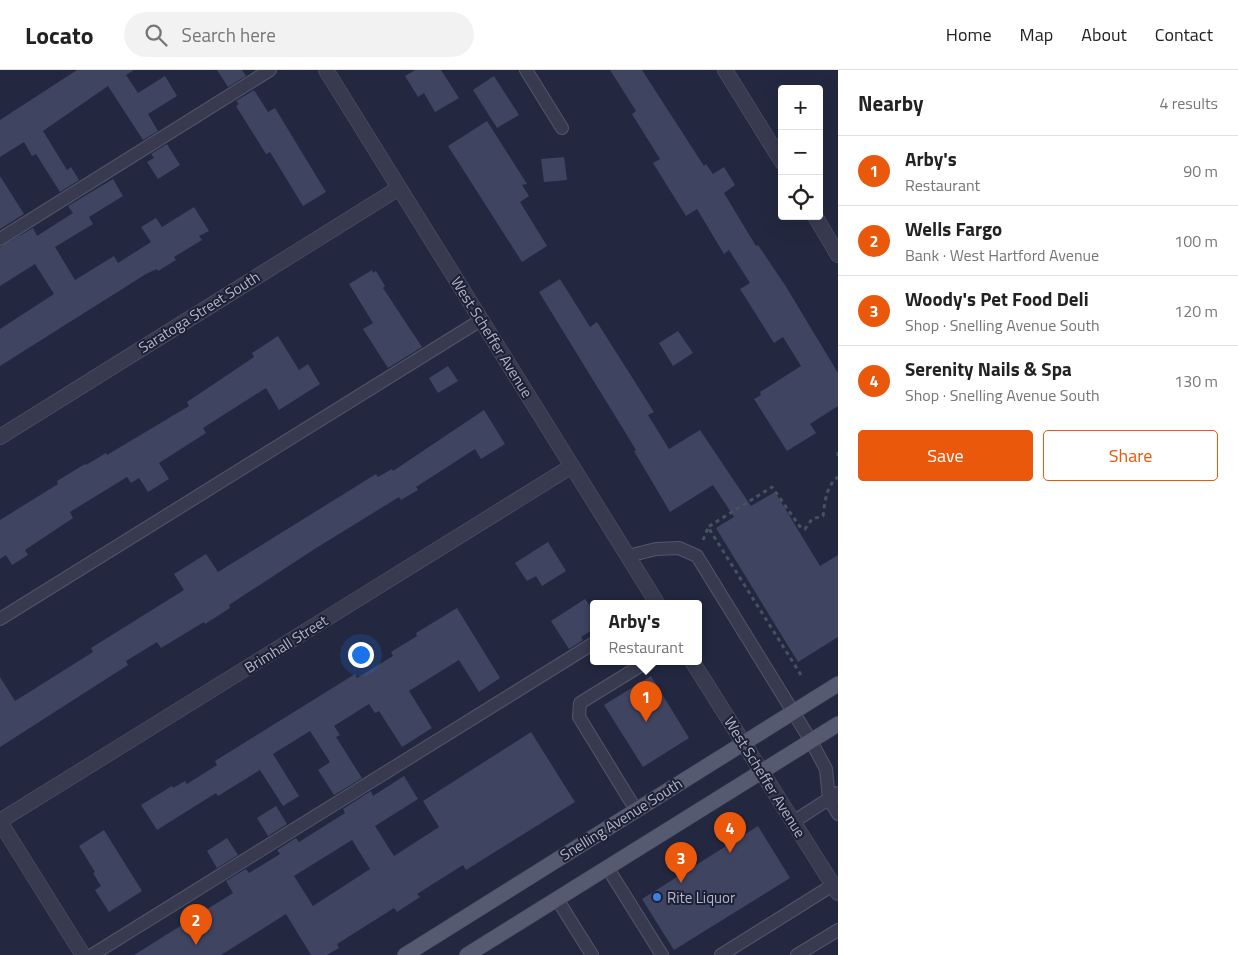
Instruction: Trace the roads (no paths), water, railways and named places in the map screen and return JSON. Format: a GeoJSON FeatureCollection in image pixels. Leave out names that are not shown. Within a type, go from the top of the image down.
{"type":"FeatureCollection","features":[{"type":"Feature","properties":{"kind":"main road","name":"Snelling Avenue South"},"geometry":{"type":"LineString","coordinates":[[405,955],[838,684]]}},
{"type":"Feature","properties":{"kind":"main road"},"geometry":{"type":"LineString","coordinates":[[473,953],[607,867],[838,724]]}},
{"type":"Feature","properties":{"kind":"street","name":"West Scheffer Avenue"},"geometry":{"type":"LineString","coordinates":[[326,70],[655,600]]}},
{"type":"Feature","properties":{"kind":"street"},"geometry":{"type":"LineString","coordinates":[[725,70],[778,156]]}},
{"type":"Feature","properties":{"kind":"street","name":"Saratoga Street South"},"geometry":{"type":"LineString","coordinates":[[0,437],[399,188]]}},
{"type":"Feature","properties":{"kind":"street"},"geometry":{"type":"LineString","coordinates":[[817,220],[838,255]]}},
{"type":"Feature","properties":{"kind":"street","name":"Brimhall Street"},"geometry":{"type":"LineString","coordinates":[[0,822],[572,466]]}},
{"type":"Feature","properties":{"kind":"street","name":"West Scheffer Avenue"},"geometry":{"type":"LineString","coordinates":[[695,665],[835,889]]}},
{"type":"Feature","properties":{"kind":"street"},"geometry":{"type":"LineString","coordinates":[[0,822],[83,955]]}},
{"type":"Feature","properties":{"kind":"lane"},"geometry":{"type":"LineString","coordinates":[[0,239],[270,70]]}},
{"type":"Feature","properties":{"kind":"lane"},"geometry":{"type":"LineString","coordinates":[[526,70],[562,128]]}},
{"type":"Feature","properties":{"kind":"lane"},"geometry":{"type":"LineString","coordinates":[[0,619],[481,320]]}},
{"type":"Feature","properties":{"kind":"lane"},"geometry":{"type":"LineString","coordinates":[[628,556],[656,549],[679,548],[697,556],[811,740],[826,769],[838,814]]}},
{"type":"Feature","properties":{"kind":"lane"},"geometry":{"type":"LineString","coordinates":[[92,955],[590,645]]}},
{"type":"Feature","properties":{"kind":"lane"},"geometry":{"type":"LineString","coordinates":[[636,810],[579,717],[580,703],[642,665]]}},
{"type":"Feature","properties":{"kind":"lane"},"geometry":{"type":"LineString","coordinates":[[793,822],[833,796]]}},
{"type":"Feature","properties":{"kind":"lane"},"geometry":{"type":"LineString","coordinates":[[607,867],[662,955]]}},
{"type":"Feature","properties":{"kind":"lane"},"geometry":{"type":"LineString","coordinates":[[721,955],[835,889]]}},
{"type":"Feature","properties":{"kind":"lane"},"geometry":{"type":"LineString","coordinates":[[557,899],[592,955]]}},
{"type":"Feature","properties":{"kind":"lane"},"geometry":{"type":"LineString","coordinates":[[797,955],[838,930]]}},
{"type":"Feature","properties":{"kind":"place","name":"Arby's"},"geometry":{"type":"Point","coordinates":[646,722]}},
{"type":"Feature","properties":{"kind":"place","name":"Serenity Nails & Spa"},"geometry":{"type":"Point","coordinates":[730,853]}},
{"type":"Feature","properties":{"kind":"place","name":"Woody's Pet Food Deli"},"geometry":{"type":"Point","coordinates":[681,883]}},
{"type":"Feature","properties":{"kind":"place","name":"Rite Liquor"},"geometry":{"type":"Point","coordinates":[657,897]}},
{"type":"Feature","properties":{"kind":"place","name":"Wells Fargo"},"geometry":{"type":"Point","coordinates":[196,945]}}]}
